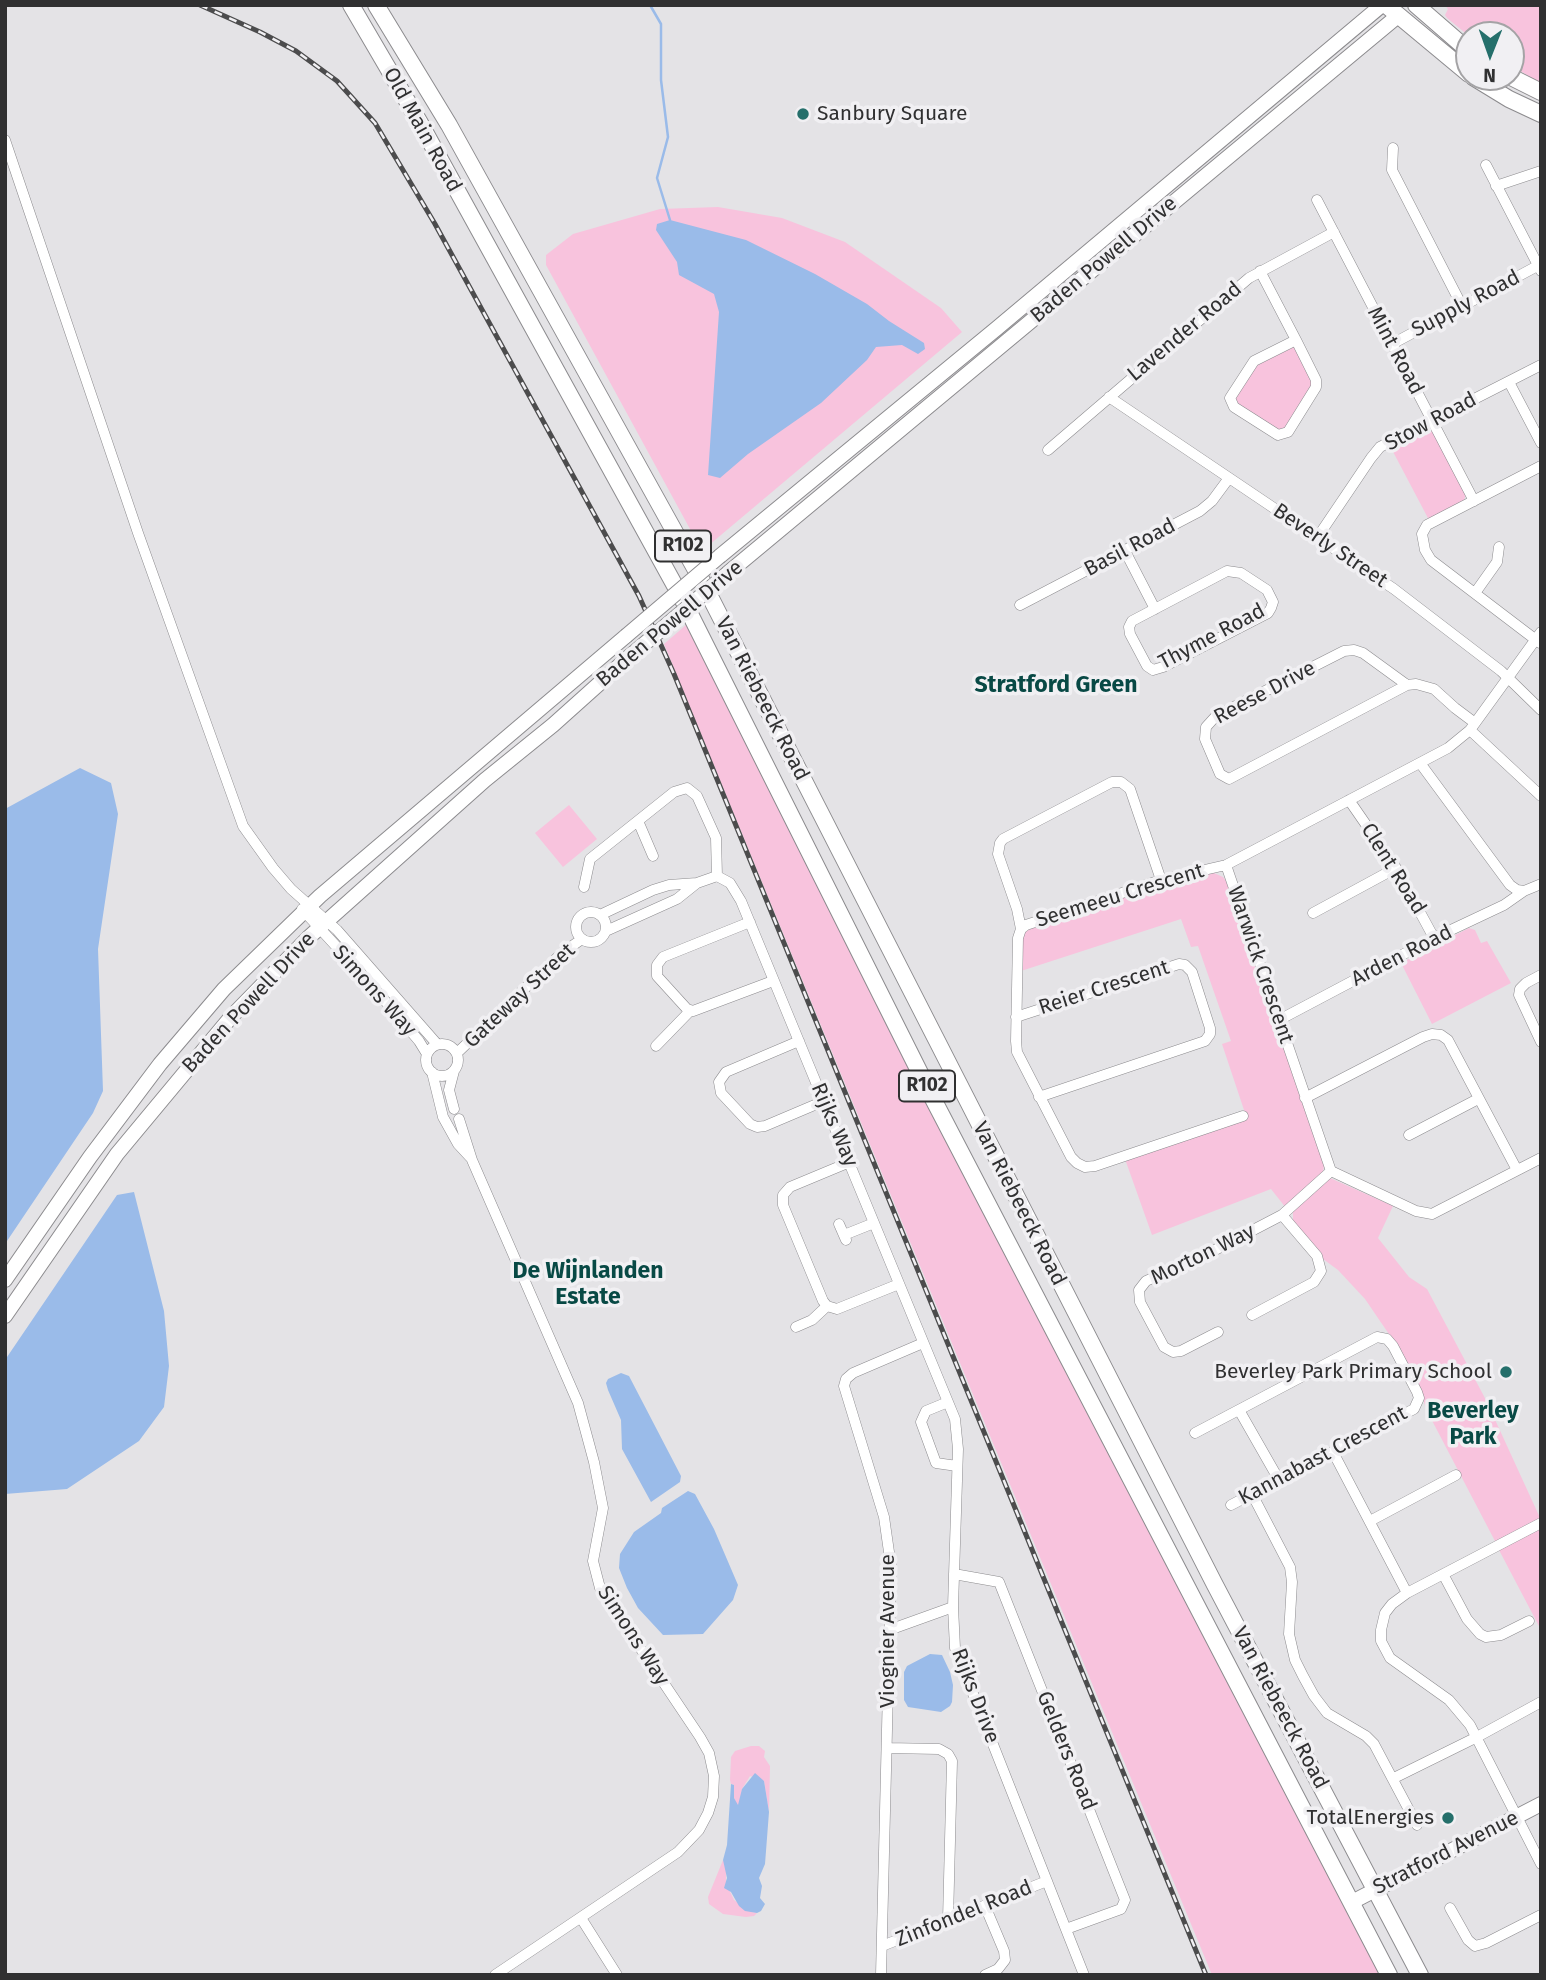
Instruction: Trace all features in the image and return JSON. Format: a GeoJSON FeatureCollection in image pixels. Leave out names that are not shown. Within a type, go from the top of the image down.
{"type":"FeatureCollection","features":[{"type":"Feature","properties":{"kind":"main road","name":"Old Main Road"},"geometry":{"type":"LineString","coordinates":[[351,5],[492,255]]}},
{"type":"Feature","properties":{"kind":"main road","name":"Old Main Road"},"geometry":{"type":"LineString","coordinates":[[376,5],[422,78],[518,249]]}},
{"type":"Feature","properties":{"kind":"main road"},"geometry":{"type":"LineString","coordinates":[[1416,5],[1455,39]]}},
{"type":"Feature","properties":{"kind":"main road"},"geometry":{"type":"LineString","coordinates":[[1394,8],[1455,62]]}},
{"type":"Feature","properties":{"kind":"main road","name":"Baden Powell Drive"},"geometry":{"type":"LineString","coordinates":[[5,1280],[90,1157],[160,1064],[224,989],[307,908],[720,556],[996,328],[1394,8]]}},
{"type":"Feature","properties":{"kind":"main road","name":"Baden Powell Drive"},"geometry":{"type":"LineString","coordinates":[[5,1316],[104,1170],[143,1120],[231,1017],[323,925],[485,780],[1394,8]]}},
{"type":"Feature","properties":{"kind":"main road"},"geometry":{"type":"LineString","coordinates":[[1525,84],[1541,92]]}},
{"type":"Feature","properties":{"kind":"main road"},"geometry":{"type":"LineString","coordinates":[[1496,91],[1541,114]]}},
{"type":"Feature","properties":{"kind":"main road","name":"Van Riebeeck Road"},"geometry":{"type":"LineString","coordinates":[[518,249],[702,581],[1224,1602],[1420,1975]]}},
{"type":"Feature","properties":{"kind":"main road","name":"Van Riebeeck Road"},"geometry":{"type":"LineString","coordinates":[[492,255],[685,604],[921,1073],[1389,1975]]}},
{"type":"Feature","properties":{"kind":"main road"},"geometry":{"type":"LineString","coordinates":[[921,1073],[946,1062]]}},
{"type":"Feature","properties":{"kind":"main road"},"geometry":{"type":"LineString","coordinates":[[1062,1347],[1087,1336]]}},
{"type":"Feature","properties":{"kind":"main road"},"geometry":{"type":"LineString","coordinates":[[1200,1612],[1224,1602]]}},
{"type":"Feature","properties":{"kind":"main road","name":"Stratford Avenue"},"geometry":{"type":"LineString","coordinates":[[1352,1902],[1541,1804]]}},
{"type":"Feature","properties":{"kind":"street"},"geometry":{"type":"LineString","coordinates":[[5,140],[138,533],[243,826],[273,868],[323,925]]}},
{"type":"Feature","properties":{"kind":"street"},"geometry":{"type":"LineString","coordinates":[[1392,148],[1392,170],[1462,306]]}},
{"type":"Feature","properties":{"kind":"street"},"geometry":{"type":"LineString","coordinates":[[1486,165],[1540,267]]}},
{"type":"Feature","properties":{"kind":"street"},"geometry":{"type":"LineString","coordinates":[[1496,186],[1541,171]]}},
{"type":"Feature","properties":{"kind":"street","name":"Mint Road"},"geometry":{"type":"LineString","coordinates":[[1317,200],[1474,500]]}},
{"type":"Feature","properties":{"kind":"street","name":"Lavender Road"},"geometry":{"type":"LineString","coordinates":[[1048,450],[1210,309],[1259,271],[1334,232]]}},
{"type":"Feature","properties":{"kind":"street","name":"Supply Road"},"geometry":{"type":"LineString","coordinates":[[1392,344],[1540,267]]}},
{"type":"Feature","properties":{"kind":"street"},"geometry":{"type":"LineString","coordinates":[[1259,271],[1296,340],[1316,380],[1316,387],[1288,432],[1278,435],[1234,407],[1230,398],[1254,361],[1296,340]]}},
{"type":"Feature","properties":{"kind":"street","name":"Stow Road"},"geometry":{"type":"LineString","coordinates":[[1317,537],[1375,453],[1388,443],[1541,365]]}},
{"type":"Feature","properties":{"kind":"street"},"geometry":{"type":"LineString","coordinates":[[1509,382],[1541,443]]}},
{"type":"Feature","properties":{"kind":"street","name":"Beverly Street"},"geometry":{"type":"LineString","coordinates":[[1108,397],[1394,589],[1507,678],[1541,710]]}},
{"type":"Feature","properties":{"kind":"street"},"geometry":{"type":"LineString","coordinates":[[1539,638],[1431,560],[1422,537],[1423,529],[1427,525],[1541,466]]}},
{"type":"Feature","properties":{"kind":"street","name":"Basil Road"},"geometry":{"type":"LineString","coordinates":[[1020,606],[1207,507],[1229,478]]}},
{"type":"Feature","properties":{"kind":"street"},"geometry":{"type":"LineString","coordinates":[[1475,593],[1497,562],[1499,547]]}},
{"type":"Feature","properties":{"kind":"street"},"geometry":{"type":"LineString","coordinates":[[1125,551],[1155,608]]}},
{"type":"Feature","properties":{"kind":"street","name":"Thyme Road"},"geometry":{"type":"LineString","coordinates":[[1227,571],[1241,573],[1268,590],[1273,602],[1268,613],[1153,670],[1138,652],[1129,627],[1132,621],[1155,608],[1227,571]]}},
{"type":"Feature","properties":{"kind":"street","name":"Warwick Crescent"},"geometry":{"type":"LineString","coordinates":[[1331,1171],[1226,865],[1448,748],[1472,727],[1539,638]]}},
{"type":"Feature","properties":{"kind":"street","name":"Reese Drive"},"geometry":{"type":"LineString","coordinates":[[1407,685],[1363,653],[1344,651],[1216,716],[1206,727],[1205,739],[1220,774],[1229,779],[1407,685],[1430,686],[1541,796]]}},
{"type":"Feature","properties":{"kind":"street"},"geometry":{"type":"LineString","coordinates":[[1420,763],[1510,885],[1524,891]]}},
{"type":"Feature","properties":{"kind":"street"},"geometry":{"type":"LineString","coordinates":[[1021,929],[998,854],[1000,843],[1112,782],[1121,782],[1130,789],[1161,880]]}},
{"type":"Feature","properties":{"kind":"street"},"geometry":{"type":"LineString","coordinates":[[583,887],[590,859],[674,792],[687,788],[692,791],[716,838],[717,876],[697,883],[669,885],[600,915]]}},
{"type":"Feature","properties":{"kind":"street","name":"Clent Road"},"geometry":{"type":"LineString","coordinates":[[1349,800],[1396,867],[1434,938]]}},
{"type":"Feature","properties":{"kind":"street"},"geometry":{"type":"LineString","coordinates":[[638,821],[653,856]]}},
{"type":"Feature","properties":{"kind":"street","name":"Seemeeu Crescent"},"geometry":{"type":"LineString","coordinates":[[1226,865],[1161,880],[1026,925],[1021,929],[1018,938],[1017,1052],[1071,1157],[1085,1167],[1095,1166],[1243,1116]]}},
{"type":"Feature","properties":{"kind":"street"},"geometry":{"type":"LineString","coordinates":[[1314,913],[1396,867]]}},
{"type":"Feature","properties":{"kind":"street","name":"Rijks Way"},"geometry":{"type":"LineString","coordinates":[[717,876],[730,883],[736,891],[750,922],[948,1402]]}},
{"type":"Feature","properties":{"kind":"street"},"geometry":{"type":"LineString","coordinates":[[606,931],[605,921],[600,915],[589,912],[580,917],[576,926],[582,939],[596,941],[606,931],[677,899],[697,883]]}},
{"type":"Feature","properties":{"kind":"street","name":"Arden Road"},"geometry":{"type":"LineString","coordinates":[[1279,1020],[1541,884]]}},
{"type":"Feature","properties":{"kind":"street"},"geometry":{"type":"LineString","coordinates":[[638,897],[644,913]]}},
{"type":"Feature","properties":{"kind":"street"},"geometry":{"type":"LineString","coordinates":[[690,1011],[659,979],[656,973],[658,962],[667,955],[750,922]]}},
{"type":"Feature","properties":{"kind":"street","name":"Simons Way"},"geometry":{"type":"LineString","coordinates":[[323,925],[437,1044]]}},
{"type":"Feature","properties":{"kind":"street","name":"Simons Way"},"geometry":{"type":"LineString","coordinates":[[323,925],[427,1054]]}},
{"type":"Feature","properties":{"kind":"street","name":"Gateway Street"},"geometry":{"type":"LineString","coordinates":[[457,1053],[562,953],[582,939]]}},
{"type":"Feature","properties":{"kind":"street","name":"Reier Crescent"},"geometry":{"type":"LineString","coordinates":[[1016,1017],[1182,964],[1192,972],[1210,1028],[1209,1037],[1203,1042],[1040,1097]]}},
{"type":"Feature","properties":{"kind":"street"},"geometry":{"type":"LineString","coordinates":[[1541,975],[1526,983],[1520,989],[1519,995],[1541,1042]]}},
{"type":"Feature","properties":{"kind":"street"},"geometry":{"type":"LineString","coordinates":[[656,1046],[690,1011],[699,1011],[773,981]]}},
{"type":"Feature","properties":{"kind":"street"},"geometry":{"type":"LineString","coordinates":[[1305,1098],[1423,1037],[1436,1033],[1448,1040],[1517,1170]]}},
{"type":"Feature","properties":{"kind":"street"},"geometry":{"type":"LineString","coordinates":[[799,1041],[726,1072],[719,1082],[721,1093],[750,1124],[757,1127],[824,1101]]}},
{"type":"Feature","properties":{"kind":"street"},"geometry":{"type":"LineString","coordinates":[[437,1044],[451,1046],[457,1053],[458,1063],[454,1071],[441,1076],[432,1072],[427,1064],[427,1054],[437,1044]]}},
{"type":"Feature","properties":{"kind":"street","name":"Simons Way"},"geometry":{"type":"LineString","coordinates":[[454,1071],[449,1090],[472,1160],[578,1404],[603,1508],[593,1561],[600,1588],[700,1737],[709,1753],[714,1788],[704,1821],[671,1859],[495,1975]]}},
{"type":"Feature","properties":{"kind":"street","name":"Simons Way"},"geometry":{"type":"LineString","coordinates":[[432,1072],[443,1117],[458,1144],[472,1160]]}},
{"type":"Feature","properties":{"kind":"street"},"geometry":{"type":"LineString","coordinates":[[1409,1135],[1478,1099]]}},
{"type":"Feature","properties":{"kind":"street"},"geometry":{"type":"LineString","coordinates":[[1331,1171],[1416,1211],[1432,1214],[1541,1158]]}},
{"type":"Feature","properties":{"kind":"street"},"geometry":{"type":"LineString","coordinates":[[850,1162],[790,1187],[783,1198],[783,1205],[827,1306],[837,1309],[899,1284]]}},
{"type":"Feature","properties":{"kind":"street","name":"Morton Way"},"geometry":{"type":"LineString","coordinates":[[1218,1332],[1181,1351],[1173,1352],[1164,1347],[1140,1302],[1139,1290],[1146,1281],[1213,1251],[1282,1215],[1331,1171]]}},
{"type":"Feature","properties":{"kind":"street"},"geometry":{"type":"LineString","coordinates":[[1252,1315],[1314,1282],[1321,1271],[1317,1256],[1282,1215]]}},
{"type":"Feature","properties":{"kind":"street"},"geometry":{"type":"LineString","coordinates":[[839,1224],[845,1238],[874,1223]]}},
{"type":"Feature","properties":{"kind":"street"},"geometry":{"type":"LineString","coordinates":[[796,1327],[812,1320],[827,1306]]}},
{"type":"Feature","properties":{"kind":"street","name":"Kannabast Crescent"},"geometry":{"type":"LineString","coordinates":[[1195,1433],[1377,1337],[1387,1339],[1417,1392],[1418,1404],[1414,1409],[1231,1504]]}},
{"type":"Feature","properties":{"kind":"street","name":"Viognier Avenue"},"geometry":{"type":"LineString","coordinates":[[881,1975],[891,1566],[884,1517],[844,1386],[853,1373],[923,1343]]}},
{"type":"Feature","properties":{"kind":"street"},"geometry":{"type":"LineString","coordinates":[[948,1402],[926,1411],[921,1422],[936,1463],[957,1466]]}},
{"type":"Feature","properties":{"kind":"street","name":"Rijks Drive"},"geometry":{"type":"LineString","coordinates":[[948,1402],[957,1433],[953,1607],[953,1636],[957,1653],[1084,1975]]}},
{"type":"Feature","properties":{"kind":"street"},"geometry":{"type":"LineString","coordinates":[[1239,1410],[1279,1480]]}},
{"type":"Feature","properties":{"kind":"street"},"geometry":{"type":"LineString","coordinates":[[1333,1452],[1407,1593]]}},
{"type":"Feature","properties":{"kind":"street"},"geometry":{"type":"LineString","coordinates":[[1370,1521],[1456,1475]]}},
{"type":"Feature","properties":{"kind":"street"},"geometry":{"type":"LineString","coordinates":[[1252,1494],[1290,1567],[1292,1582],[1289,1634],[1295,1660],[1321,1707],[1336,1720],[1371,1741],[1394,1778],[1417,1825]]}},
{"type":"Feature","properties":{"kind":"street"},"geometry":{"type":"LineString","coordinates":[[1541,1523],[1407,1593],[1392,1604],[1382,1621],[1381,1641],[1384,1649],[1399,1666],[1449,1700],[1465,1718],[1541,1864]]}},
{"type":"Feature","properties":{"kind":"street","name":"Gelders Road"},"geometry":{"type":"LineString","coordinates":[[954,1574],[999,1582],[1125,1900],[1121,1909],[1066,1929]]}},
{"type":"Feature","properties":{"kind":"street"},"geometry":{"type":"LineString","coordinates":[[1443,1574],[1467,1619],[1480,1634],[1494,1637],[1529,1620]]}},
{"type":"Feature","properties":{"kind":"street"},"geometry":{"type":"LineString","coordinates":[[889,1630],[953,1607]]}},
{"type":"Feature","properties":{"kind":"street"},"geometry":{"type":"LineString","coordinates":[[1394,1778],[1541,1702]]}},
{"type":"Feature","properties":{"kind":"street"},"geometry":{"type":"LineString","coordinates":[[887,1748],[939,1749],[948,1754],[952,1761],[948,1920]]}},
{"type":"Feature","properties":{"kind":"street","name":"Zinfondel Road"},"geometry":{"type":"LineString","coordinates":[[882,1946],[1047,1881]]}},
{"type":"Feature","properties":{"kind":"street"},"geometry":{"type":"LineString","coordinates":[[985,1906],[1004,1951],[1005,1960],[998,1969],[985,1975]]}},
{"type":"Feature","properties":{"kind":"street"},"geometry":{"type":"LineString","coordinates":[[1450,1908],[1468,1940],[1475,1946],[1541,1915]]}},
{"type":"Feature","properties":{"kind":"street"},"geometry":{"type":"LineString","coordinates":[[581,1918],[617,1975]]}},
{"type":"Feature","properties":{"kind":"shaded area"},"geometry":{"type":"Polygon","coordinates":[[[1445,5],[1541,5],[1541,84],[1525,74],[1525,21],[1455,21],[1455,25],[1445,15],[1448,9],[1445,5]]]}},
{"type":"Feature","properties":{"kind":"shaded area"},"geometry":{"type":"Polygon","coordinates":[[[718,207],[782,218],[845,242],[941,308],[962,332],[702,551],[546,265],[546,255],[573,234],[660,209],[718,207]]]}},
{"type":"Feature","properties":{"kind":"shaded area"},"geometry":{"type":"Polygon","coordinates":[[[1291,346],[1295,348],[1313,385],[1281,432],[1236,404],[1234,396],[1256,365],[1291,346]]]}},
{"type":"Feature","properties":{"kind":"shaded area"},"geometry":{"type":"Polygon","coordinates":[[[1427,428],[1432,431],[1466,495],[1463,502],[1429,520],[1390,446],[1427,428]]]}},
{"type":"Feature","properties":{"kind":"shaded area"},"geometry":{"type":"Polygon","coordinates":[[[686,625],[1382,1975],[1212,1975],[664,644],[686,625]]]}},
{"type":"Feature","properties":{"kind":"shaded area"},"geometry":{"type":"Polygon","coordinates":[[[569,805],[597,839],[563,867],[535,833],[569,805]]]}},
{"type":"Feature","properties":{"kind":"shaded area"},"geometry":{"type":"Polygon","coordinates":[[[1214,873],[1226,881],[1324,1166],[1322,1176],[1286,1208],[1271,1189],[1152,1235],[1125,1159],[1247,1119],[1222,1044],[1231,1041],[1198,946],[1191,947],[1181,919],[1021,971],[1022,941],[1024,933],[1030,928],[1179,880],[1214,873]]]}},
{"type":"Feature","properties":{"kind":"shaded area"},"geometry":{"type":"Polygon","coordinates":[[[1469,928],[1475,930],[1481,943],[1487,941],[1511,983],[1432,1024],[1401,963],[1469,928]]]}},
{"type":"Feature","properties":{"kind":"shaded area"},"geometry":{"type":"Polygon","coordinates":[[[1330,1178],[1393,1206],[1378,1238],[1409,1277],[1427,1289],[1486,1400],[1541,1520],[1496,1543],[1395,1343],[1365,1299],[1338,1270],[1323,1259],[1293,1222],[1293,1211],[1330,1178]]]}},
{"type":"Feature","properties":{"kind":"shaded area"},"geometry":{"type":"Polygon","coordinates":[[[1541,1528],[1541,1630],[1499,1550],[1541,1528]]]}},
{"type":"Feature","properties":{"kind":"shaded area"},"geometry":{"type":"Polygon","coordinates":[[[759,1746],[765,1751],[764,1757],[770,1766],[769,1812],[764,1781],[750,1776],[742,1789],[739,1805],[734,1798],[734,1785],[730,1780],[731,1757],[735,1751],[759,1746]]]}},
{"type":"Feature","properties":{"kind":"shaded area"},"geometry":{"type":"Polygon","coordinates":[[[723,1860],[726,1865],[726,1883],[734,1900],[757,1913],[754,1916],[723,1914],[709,1904],[708,1897],[723,1860]]]}},
{"type":"Feature","properties":{"kind":"water"},"geometry":{"type":"Polygon","coordinates":[[[670,220],[746,240],[815,274],[867,304],[924,343],[925,349],[918,354],[902,345],[876,347],[867,360],[821,403],[748,454],[720,478],[708,475],[719,312],[714,294],[679,275],[677,262],[656,230],[657,224],[670,220]]]}},
{"type":"Feature","properties":{"kind":"water"},"geometry":{"type":"Polygon","coordinates":[[[80,768],[111,783],[118,814],[98,949],[103,1091],[93,1113],[5,1244],[5,809],[80,768]]]}},
{"type":"Feature","properties":{"kind":"water"},"geometry":{"type":"Polygon","coordinates":[[[134,1192],[164,1311],[169,1366],[164,1407],[139,1441],[67,1489],[5,1494],[5,1360],[117,1195],[134,1192]]]}},
{"type":"Feature","properties":{"kind":"water"},"geometry":{"type":"Polygon","coordinates":[[[621,1373],[629,1376],[681,1476],[680,1482],[651,1502],[622,1449],[621,1420],[606,1383],[608,1379],[621,1373]]]}},
{"type":"Feature","properties":{"kind":"water"},"geometry":{"type":"Polygon","coordinates":[[[688,1491],[695,1494],[714,1529],[738,1585],[733,1600],[703,1634],[663,1635],[638,1608],[627,1588],[619,1568],[620,1554],[634,1532],[661,1513],[662,1508],[688,1491]]]}},
{"type":"Feature","properties":{"kind":"water"},"geometry":{"type":"Polygon","coordinates":[[[930,1654],[942,1655],[953,1685],[952,1702],[941,1712],[908,1707],[904,1700],[904,1672],[907,1666],[930,1654]]]}},
{"type":"Feature","properties":{"kind":"water"},"geometry":{"type":"Polygon","coordinates":[[[755,1773],[764,1781],[769,1812],[765,1864],[759,1878],[762,1886],[760,1898],[765,1904],[757,1913],[745,1911],[731,1892],[724,1888],[727,1878],[723,1860],[727,1845],[731,1784],[734,1785],[734,1798],[738,1805],[742,1789],[755,1773]]]}},
{"type":"Feature","properties":{"kind":"waterway"},"geometry":{"type":"LineString","coordinates":[[650,5],[661,24],[661,80],[668,137],[657,178],[670,220]]}},
{"type":"Feature","properties":{"kind":"railway"},"geometry":{"type":"LineString","coordinates":[[200,5],[296,51],[337,81],[375,123],[435,224],[639,596],[674,674],[1206,1975]]}},
{"type":"Feature","properties":{"kind":"place","name":"Sanbury Square"},"geometry":{"type":"Point","coordinates":[803,114]}},
{"type":"Feature","properties":{"kind":"place","name":"Beverley Park Primary School"},"geometry":{"type":"Point","coordinates":[1506,1372]}},
{"type":"Feature","properties":{"kind":"place","name":"TotalEnergies"},"geometry":{"type":"Point","coordinates":[1448,1818]}},
{"type":"Feature","properties":{"kind":"district","name":"Stratford Green"},"geometry":{"type":"Point","coordinates":[1056,686]}},
{"type":"Feature","properties":{"kind":"district","name":"De Wijnlanden Estate"},"geometry":{"type":"Point","coordinates":[588,1285]}},
{"type":"Feature","properties":{"kind":"district","name":"Beverley Park"},"geometry":{"type":"Point","coordinates":[1473,1425]}}]}
